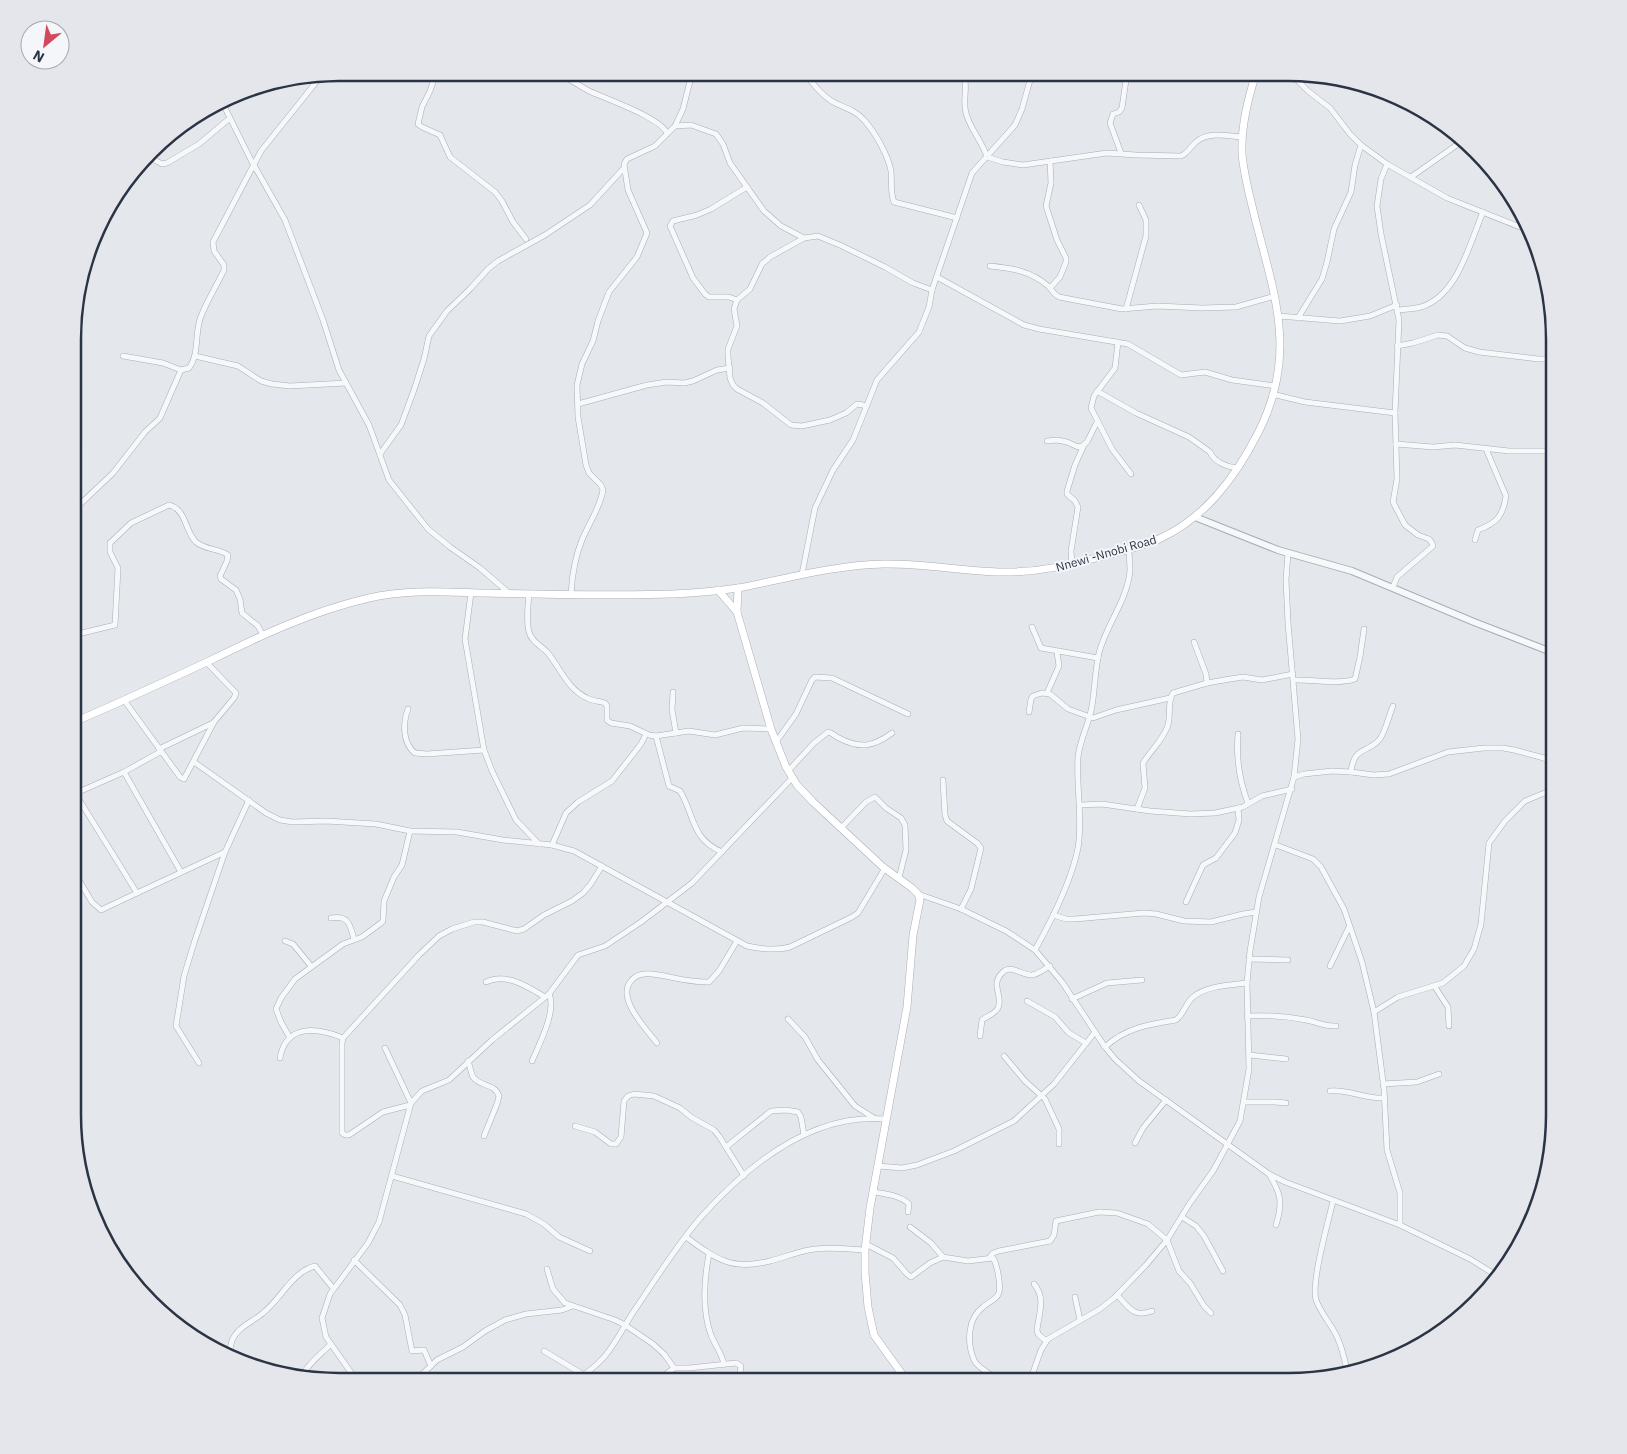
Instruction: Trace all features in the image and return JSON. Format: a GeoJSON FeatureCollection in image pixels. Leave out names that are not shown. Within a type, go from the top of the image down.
{"type":"FeatureCollection","features":[{"type":"Feature","properties":{"kind":"main road","name":"Nnewi -Nnobi Road"},"geometry":{"type":"LineString","coordinates":[[81,719],[263,635],[312,615],[370,598],[402,593],[672,594],[738,588],[849,566],[882,564],[921,565],[997,572],[1033,572],[1072,564],[1157,540],[1195,517],[1221,493],[1259,432],[1275,386],[1281,346],[1279,316],[1244,175],[1242,137],[1249,95],[1253,81]]}},
{"type":"Feature","properties":{"kind":"main road"},"geometry":{"type":"LineString","coordinates":[[738,588],[737,612],[771,729],[791,774],[813,802],[885,868],[918,894],[920,900],[913,935],[907,1007],[873,1192],[865,1247],[868,1307],[874,1335],[900,1373]]}},
{"type":"Feature","properties":{"kind":"main road"},"geometry":{"type":"LineString","coordinates":[[718,590],[737,612]]}},
{"type":"Feature","properties":{"kind":"street"},"geometry":{"type":"LineString","coordinates":[[433,81],[422,107],[418,124],[440,135],[450,158],[495,192],[526,239]]}},
{"type":"Feature","properties":{"kind":"street"},"geometry":{"type":"LineString","coordinates":[[573,81],[659,124],[666,130],[667,134]]}},
{"type":"Feature","properties":{"kind":"street"},"geometry":{"type":"LineString","coordinates":[[571,594],[575,566],[582,541],[600,505],[603,490],[601,485],[589,473],[586,465],[577,385],[582,364],[593,341],[598,320],[609,292],[637,257],[647,233],[631,200],[624,164],[627,159],[655,146],[675,126],[683,109],[690,81]]}},
{"type":"Feature","properties":{"kind":"street"},"geometry":{"type":"LineString","coordinates":[[811,81],[820,92],[835,103],[855,112],[864,119],[876,136],[890,169],[891,195],[894,202],[957,218]]}},
{"type":"Feature","properties":{"kind":"street"},"geometry":{"type":"LineString","coordinates":[[965,81],[966,88],[964,104],[966,114],[987,157],[1003,162],[1023,165],[1107,153],[1181,156],[1204,137],[1212,135],[1242,137]]}},
{"type":"Feature","properties":{"kind":"street"},"geometry":{"type":"LineString","coordinates":[[802,574],[815,508],[834,470],[853,440],[877,380],[919,332],[929,307],[932,290],[972,173],[1015,125],[1022,109],[1030,81]]}},
{"type":"Feature","properties":{"kind":"street"},"geometry":{"type":"LineString","coordinates":[[1121,153],[1110,123],[1113,114],[1121,110],[1124,102],[1126,81]]}},
{"type":"Feature","properties":{"kind":"street"},"geometry":{"type":"LineString","coordinates":[[123,356],[163,363],[181,370],[189,368],[193,363],[200,322],[206,304],[224,270],[224,265],[214,252],[213,242],[261,151],[316,82]]}},
{"type":"Feature","properties":{"kind":"street"},"geometry":{"type":"LineString","coordinates":[[1299,82],[1330,108],[1361,145],[1386,164],[1447,198],[1520,227]]}},
{"type":"Feature","properties":{"kind":"street"},"geometry":{"type":"LineString","coordinates":[[225,108],[285,220],[320,312],[336,362],[369,425],[389,480],[428,529],[480,568],[509,593]]}},
{"type":"Feature","properties":{"kind":"street"},"geometry":{"type":"LineString","coordinates":[[154,160],[162,164],[167,164],[199,144],[230,118]]}},
{"type":"Feature","properties":{"kind":"street"},"geometry":{"type":"LineString","coordinates":[[675,126],[691,125],[716,134],[730,163],[770,218],[780,226],[804,238]]}},
{"type":"Feature","properties":{"kind":"street"},"geometry":{"type":"LineString","coordinates":[[1298,318],[1322,279],[1328,262],[1334,229],[1351,192],[1355,165],[1361,145]]}},
{"type":"Feature","properties":{"kind":"street"},"geometry":{"type":"LineString","coordinates":[[1410,177],[1457,145]]}},
{"type":"Feature","properties":{"kind":"street"},"geometry":{"type":"LineString","coordinates":[[1050,161],[1051,183],[1046,206],[1057,240],[1066,258],[1060,278],[1050,288]]}},
{"type":"Feature","properties":{"kind":"street"},"geometry":{"type":"LineString","coordinates":[[1386,164],[1381,179],[1377,206],[1381,234],[1397,307],[1399,328],[1395,413],[1397,479],[1393,502],[1405,525],[1418,535],[1429,540],[1433,546],[1397,576],[1393,587]]}},
{"type":"Feature","properties":{"kind":"street"},"geometry":{"type":"LineString","coordinates":[[380,454],[401,425],[414,390],[430,331],[447,311],[498,260],[545,236],[590,205],[624,168]]}},
{"type":"Feature","properties":{"kind":"street"},"geometry":{"type":"LineString","coordinates":[[737,300],[729,297],[709,297],[705,294],[693,278],[670,226],[673,221],[712,209],[747,187]]}},
{"type":"Feature","properties":{"kind":"street"},"geometry":{"type":"LineString","coordinates":[[1126,309],[1146,236],[1146,220],[1140,205]]}},
{"type":"Feature","properties":{"kind":"street"},"geometry":{"type":"LineString","coordinates":[[1279,316],[1340,321],[1370,316],[1397,307],[1424,306],[1448,288],[1467,254],[1483,212]]}},
{"type":"Feature","properties":{"kind":"street"},"geometry":{"type":"LineString","coordinates":[[865,406],[864,404],[857,404],[839,417],[823,422],[802,426],[791,425],[763,404],[737,389],[731,382],[728,350],[737,326],[734,309],[737,300],[750,289],[762,264],[770,257],[804,238],[818,236],[885,267],[913,283],[932,290]]}},
{"type":"Feature","properties":{"kind":"street"},"geometry":{"type":"LineString","coordinates":[[990,266],[1022,271],[1050,288],[1054,295],[1059,297],[1126,309],[1157,306],[1236,307],[1275,296]]}},
{"type":"Feature","properties":{"kind":"street"},"geometry":{"type":"LineString","coordinates":[[937,277],[1024,325],[1128,344],[1181,375],[1205,372],[1232,380],[1275,386]]}},
{"type":"Feature","properties":{"kind":"street"},"geometry":{"type":"LineString","coordinates":[[1397,346],[1438,335],[1447,336],[1465,348],[1479,352],[1546,359]]}},
{"type":"Feature","properties":{"kind":"street"},"geometry":{"type":"LineString","coordinates":[[1118,342],[1114,368],[1097,391],[1091,408],[1112,449],[1131,474]]}},
{"type":"Feature","properties":{"kind":"street"},"geometry":{"type":"LineString","coordinates":[[195,356],[238,366],[261,381],[272,384],[290,386],[346,383]]}},
{"type":"Feature","properties":{"kind":"street"},"geometry":{"type":"LineString","coordinates":[[578,404],[647,385],[693,381],[717,370],[730,368]]}},
{"type":"Feature","properties":{"kind":"street"},"geometry":{"type":"LineString","coordinates":[[81,503],[113,473],[145,432],[160,418],[181,370]]}},
{"type":"Feature","properties":{"kind":"street"},"geometry":{"type":"LineString","coordinates":[[1097,391],[1136,413],[1189,437],[1228,467],[1237,468]]}},
{"type":"Feature","properties":{"kind":"street"},"geometry":{"type":"LineString","coordinates":[[1272,394],[1304,402],[1395,413]]}},
{"type":"Feature","properties":{"kind":"street"},"geometry":{"type":"LineString","coordinates":[[1072,564],[1071,551],[1078,507],[1067,492],[1075,465],[1097,422]]}},
{"type":"Feature","properties":{"kind":"street"},"geometry":{"type":"LineString","coordinates":[[1048,441],[1068,442],[1078,447],[1084,445]]}},
{"type":"Feature","properties":{"kind":"street"},"geometry":{"type":"LineString","coordinates":[[1396,444],[1434,447],[1455,445],[1486,449],[1546,451]]}},
{"type":"Feature","properties":{"kind":"street"},"geometry":{"type":"LineString","coordinates":[[1475,540],[1478,530],[1489,526],[1499,519],[1506,496],[1486,449]]}},
{"type":"Feature","properties":{"kind":"street"},"geometry":{"type":"LineString","coordinates":[[81,633],[116,625],[118,568],[110,552],[110,544],[131,523],[169,505],[179,511],[196,542],[206,548],[228,555],[220,576],[221,579],[236,590],[240,599],[242,613],[258,626],[263,635]]}},
{"type":"Feature","properties":{"kind":"street"},"geometry":{"type":"LineString","coordinates":[[1195,517],[1288,552],[1352,571],[1546,650]]}},
{"type":"Feature","properties":{"kind":"street"},"geometry":{"type":"LineString","coordinates":[[1035,950],[1053,915],[1078,850],[1080,806],[1078,755],[1089,718],[1098,658],[1104,638],[1121,602],[1128,581],[1130,570],[1129,548]]}},
{"type":"Feature","properties":{"kind":"street"},"geometry":{"type":"LineString","coordinates":[[1033,1373],[1046,1341],[1053,1335],[1100,1309],[1117,1295],[1167,1240],[1213,1171],[1240,1121],[1250,1056],[1247,983],[1256,912],[1292,789],[1296,766],[1298,739],[1286,580],[1288,552]]}},
{"type":"Feature","properties":{"kind":"street"},"geometry":{"type":"LineString","coordinates":[[470,593],[465,639],[484,750],[516,820],[540,844]]}},
{"type":"Feature","properties":{"kind":"street"},"geometry":{"type":"LineString","coordinates":[[529,594],[528,618],[531,638],[548,654],[563,677],[578,692],[586,698],[605,703],[607,706],[606,716],[609,722],[630,726],[646,734],[656,736],[689,731],[715,735],[744,728],[771,729]]}},
{"type":"Feature","properties":{"kind":"street"},"geometry":{"type":"LineString","coordinates":[[1032,627],[1040,647],[1057,652],[1098,658]]}},
{"type":"Feature","properties":{"kind":"street"},"geometry":{"type":"LineString","coordinates":[[1294,680],[1342,681],[1355,679],[1364,628]]}},
{"type":"Feature","properties":{"kind":"street"},"geometry":{"type":"LineString","coordinates":[[1194,642],[1206,674],[1207,683]]}},
{"type":"Feature","properties":{"kind":"street"},"geometry":{"type":"LineString","coordinates":[[1047,693],[1059,666],[1057,652]]}},
{"type":"Feature","properties":{"kind":"street"},"geometry":{"type":"LineString","coordinates":[[124,700],[182,779],[186,778],[214,722],[236,693],[206,662]]}},
{"type":"Feature","properties":{"kind":"street"},"geometry":{"type":"LineString","coordinates":[[1137,809],[1145,788],[1143,763],[1168,725],[1170,698],[1173,693],[1207,683],[1244,678],[1262,680],[1293,674]]}},
{"type":"Feature","properties":{"kind":"street"},"geometry":{"type":"LineString","coordinates":[[776,742],[788,727],[815,677],[832,678],[908,714]]}},
{"type":"Feature","properties":{"kind":"street"},"geometry":{"type":"LineString","coordinates":[[672,692],[672,710],[676,733]]}},
{"type":"Feature","properties":{"kind":"street"},"geometry":{"type":"LineString","coordinates":[[1029,712],[1029,702],[1034,696],[1047,693],[1054,696],[1065,707],[1089,718],[1097,718],[1116,710],[1170,698]]}},
{"type":"Feature","properties":{"kind":"street"},"geometry":{"type":"LineString","coordinates":[[1351,772],[1352,765],[1359,752],[1379,741],[1392,706]]}},
{"type":"Feature","properties":{"kind":"street"},"geometry":{"type":"LineString","coordinates":[[408,709],[404,718],[404,727],[408,744],[415,753],[427,754],[484,750]]}},
{"type":"Feature","properties":{"kind":"street"},"geometry":{"type":"LineString","coordinates":[[81,791],[124,772],[160,750],[214,722]]}},
{"type":"Feature","properties":{"kind":"street"},"geometry":{"type":"LineString","coordinates":[[351,1373],[326,1337],[322,1318],[333,1288],[374,1232],[392,1176],[410,1104],[422,1091],[449,1080],[468,1061],[547,996],[578,955],[605,946],[692,883],[791,774],[814,743],[828,732],[851,742],[870,746],[892,733]]}},
{"type":"Feature","properties":{"kind":"street"},"geometry":{"type":"LineString","coordinates":[[552,845],[566,813],[578,802],[612,781],[641,744],[646,734]]}},
{"type":"Feature","properties":{"kind":"street"},"geometry":{"type":"LineString","coordinates":[[1238,734],[1238,772],[1248,804]]}},
{"type":"Feature","properties":{"kind":"street"},"geometry":{"type":"LineString","coordinates":[[656,736],[656,742],[669,786],[678,789],[682,794],[691,819],[703,840],[709,846],[722,852]]}},
{"type":"Feature","properties":{"kind":"street"},"geometry":{"type":"LineString","coordinates":[[1294,777],[1313,773],[1351,772],[1374,776],[1390,774],[1448,752],[1484,748],[1514,750],[1546,760]]}},
{"type":"Feature","properties":{"kind":"street"},"geometry":{"type":"LineString","coordinates":[[194,762],[280,820],[293,822],[355,822],[410,831],[457,832],[552,845],[574,851],[737,941],[754,948],[782,949],[790,947],[858,913],[885,868]]}},
{"type":"Feature","properties":{"kind":"street"},"geometry":{"type":"LineString","coordinates":[[1296,766],[1313,773]]}},
{"type":"Feature","properties":{"kind":"street"},"geometry":{"type":"LineString","coordinates":[[124,772],[181,872]]}},
{"type":"Feature","properties":{"kind":"street"},"geometry":{"type":"LineString","coordinates":[[942,780],[947,821],[981,848],[972,890],[961,909]]}},
{"type":"Feature","properties":{"kind":"street"},"geometry":{"type":"LineString","coordinates":[[1080,806],[1102,804],[1191,814],[1215,813],[1238,808],[1262,796],[1292,789]]}},
{"type":"Feature","properties":{"kind":"street"},"geometry":{"type":"LineString","coordinates":[[1374,1012],[1398,997],[1435,987],[1464,966],[1474,949],[1481,924],[1487,850],[1494,834],[1514,810],[1525,801],[1546,792]]}},
{"type":"Feature","properties":{"kind":"street"},"geometry":{"type":"LineString","coordinates":[[841,828],[866,802],[875,797],[886,808],[901,818],[905,825],[906,850],[899,878]]}},
{"type":"Feature","properties":{"kind":"street"},"geometry":{"type":"LineString","coordinates":[[200,1063],[176,1026],[184,976],[225,852],[249,800]]}},
{"type":"Feature","properties":{"kind":"street"},"geometry":{"type":"LineString","coordinates":[[81,805],[137,893]]}},
{"type":"Feature","properties":{"kind":"street"},"geometry":{"type":"LineString","coordinates":[[1186,902],[1203,865],[1216,858],[1235,833],[1239,820],[1238,808]]}},
{"type":"Feature","properties":{"kind":"street"},"geometry":{"type":"LineString","coordinates":[[290,1038],[280,1022],[276,1009],[281,998],[295,979],[311,966],[344,944],[362,937],[383,921],[384,901],[394,877],[402,865],[410,831]]}},
{"type":"Feature","properties":{"kind":"street"},"geometry":{"type":"LineString","coordinates":[[1276,845],[1303,854],[1317,863],[1344,910],[1362,962],[1374,1012],[1383,1084],[1388,1150],[1400,1193],[1400,1225]]}},
{"type":"Feature","properties":{"kind":"street"},"geometry":{"type":"LineString","coordinates":[[81,884],[92,902],[101,910],[225,852]]}},
{"type":"Feature","properties":{"kind":"street"},"geometry":{"type":"LineString","coordinates":[[410,1104],[383,1112],[349,1134],[342,1134],[343,1038],[419,955],[439,936],[452,929],[474,922],[483,922],[517,931],[524,929],[544,915],[572,901],[583,893],[602,866]]}},
{"type":"Feature","properties":{"kind":"street"},"geometry":{"type":"LineString","coordinates":[[918,894],[961,909],[1006,930],[1035,950],[1050,966],[1105,1047],[1139,1081],[1269,1174],[1285,1182],[1400,1225],[1470,1259],[1492,1272]]}},
{"type":"Feature","properties":{"kind":"street"},"geometry":{"type":"LineString","coordinates":[[1053,915],[1074,919],[1156,914],[1199,923],[1256,912]]}},
{"type":"Feature","properties":{"kind":"street"},"geometry":{"type":"LineString","coordinates":[[332,918],[339,916],[346,919],[354,939]]}},
{"type":"Feature","properties":{"kind":"street"},"geometry":{"type":"LineString","coordinates":[[1330,966],[1349,927]]}},
{"type":"Feature","properties":{"kind":"street"},"geometry":{"type":"LineString","coordinates":[[285,941],[293,944],[311,966]]}},
{"type":"Feature","properties":{"kind":"street"},"geometry":{"type":"LineString","coordinates":[[657,1043],[629,1003],[626,989],[630,982],[634,977],[646,974],[709,982],[719,971],[737,941]]}},
{"type":"Feature","properties":{"kind":"street"},"geometry":{"type":"LineString","coordinates":[[1249,960],[1288,960]]}},
{"type":"Feature","properties":{"kind":"street"},"geometry":{"type":"LineString","coordinates":[[980,1036],[982,1020],[998,1008],[1000,1003],[996,987],[1002,973],[1010,969],[1027,975],[1033,975],[1050,966]]}},
{"type":"Feature","properties":{"kind":"street"},"geometry":{"type":"LineString","coordinates":[[486,982],[494,978],[510,979],[551,999],[550,1015],[532,1061]]}},
{"type":"Feature","properties":{"kind":"street"},"geometry":{"type":"LineString","coordinates":[[1072,999],[1107,983],[1142,980]]}},
{"type":"Feature","properties":{"kind":"street"},"geometry":{"type":"LineString","coordinates":[[1105,1047],[1128,1031],[1146,1025],[1176,1020],[1180,1017],[1186,1004],[1193,996],[1207,990],[1247,983]]}},
{"type":"Feature","properties":{"kind":"street"},"geometry":{"type":"LineString","coordinates":[[1435,987],[1448,1007],[1449,1026]]}},
{"type":"Feature","properties":{"kind":"street"},"geometry":{"type":"LineString","coordinates":[[1027,1001],[1055,1017],[1069,1033],[1086,1043]]}},
{"type":"Feature","properties":{"kind":"street"},"geometry":{"type":"LineString","coordinates":[[1248,1016],[1273,1014],[1280,1018],[1308,1020],[1324,1026],[1336,1026]]}},
{"type":"Feature","properties":{"kind":"street"},"geometry":{"type":"LineString","coordinates":[[788,1019],[805,1037],[822,1065],[855,1106],[875,1118]]}},
{"type":"Feature","properties":{"kind":"street"},"geometry":{"type":"LineString","coordinates":[[280,1058],[282,1047],[290,1038],[307,1030],[327,1031],[343,1038]]}},
{"type":"Feature","properties":{"kind":"street"},"geometry":{"type":"LineString","coordinates":[[878,1166],[902,1168],[916,1165],[954,1151],[1014,1121],[1054,1084],[1095,1032]]}},
{"type":"Feature","properties":{"kind":"street"},"geometry":{"type":"LineString","coordinates":[[385,1048],[410,1104]]}},
{"type":"Feature","properties":{"kind":"street"},"geometry":{"type":"LineString","coordinates":[[1004,1056],[1025,1081],[1042,1095],[1059,1129],[1059,1144]]}},
{"type":"Feature","properties":{"kind":"street"},"geometry":{"type":"LineString","coordinates":[[1250,1056],[1286,1059]]}},
{"type":"Feature","properties":{"kind":"street"},"geometry":{"type":"LineString","coordinates":[[468,1061],[473,1077],[493,1087],[499,1096],[498,1104],[484,1136]]}},
{"type":"Feature","properties":{"kind":"street"},"geometry":{"type":"LineString","coordinates":[[1383,1084],[1417,1082],[1439,1074]]}},
{"type":"Feature","properties":{"kind":"street"},"geometry":{"type":"LineString","coordinates":[[1330,1091],[1345,1092],[1369,1098],[1384,1098]]}},
{"type":"Feature","properties":{"kind":"street"},"geometry":{"type":"LineString","coordinates":[[575,1126],[595,1132],[611,1144],[616,1144],[621,1137],[624,1101],[628,1096],[634,1094],[654,1096],[680,1108],[691,1117],[714,1130],[744,1176]]}},
{"type":"Feature","properties":{"kind":"street"},"geometry":{"type":"LineString","coordinates":[[1134,1142],[1166,1100]]}},
{"type":"Feature","properties":{"kind":"street"},"geometry":{"type":"LineString","coordinates":[[1244,1102],[1286,1103]]}},
{"type":"Feature","properties":{"kind":"street"},"geometry":{"type":"LineString","coordinates":[[726,1148],[771,1111],[786,1110],[798,1112],[801,1117],[804,1135]]}},
{"type":"Feature","properties":{"kind":"street"},"geometry":{"type":"LineString","coordinates":[[587,1373],[604,1359],[686,1237],[702,1217],[744,1176],[772,1153],[804,1135],[844,1122],[875,1118],[886,1119]]}},
{"type":"Feature","properties":{"kind":"street"},"geometry":{"type":"LineString","coordinates":[[1269,1174],[1280,1197],[1281,1209],[1276,1225]]}},
{"type":"Feature","properties":{"kind":"street"},"geometry":{"type":"LineString","coordinates":[[392,1176],[526,1214],[544,1224],[559,1237],[590,1251]]}},
{"type":"Feature","properties":{"kind":"street"},"geometry":{"type":"LineString","coordinates":[[873,1192],[895,1196],[906,1201],[909,1204],[908,1212]]}},
{"type":"Feature","properties":{"kind":"street"},"geometry":{"type":"LineString","coordinates":[[1334,1201],[1315,1290],[1316,1301],[1337,1337],[1346,1366]]}},
{"type":"Feature","properties":{"kind":"street"},"geometry":{"type":"LineString","coordinates":[[686,1237],[709,1254],[737,1265],[769,1262],[814,1249],[865,1247],[893,1258],[911,1277],[930,1263],[943,1257],[968,1261],[990,1257],[994,1253],[1050,1241],[1054,1235],[1056,1221],[1099,1212],[1117,1213],[1148,1224],[1167,1240],[1178,1271],[1190,1283],[1204,1306],[1211,1313]]}},
{"type":"Feature","properties":{"kind":"street"},"geometry":{"type":"LineString","coordinates":[[1182,1217],[1196,1226],[1204,1236],[1223,1271]]}},
{"type":"Feature","properties":{"kind":"street"},"geometry":{"type":"LineString","coordinates":[[910,1227],[931,1243],[943,1257]]}},
{"type":"Feature","properties":{"kind":"street"},"geometry":{"type":"LineString","coordinates":[[709,1254],[705,1274],[706,1313],[711,1334],[724,1364]]}},
{"type":"Feature","properties":{"kind":"street"},"geometry":{"type":"LineString","coordinates":[[990,1257],[995,1260],[999,1292],[997,1296],[978,1310],[973,1318],[970,1334],[974,1360],[977,1365],[990,1373]]}},
{"type":"Feature","properties":{"kind":"street"},"geometry":{"type":"LineString","coordinates":[[354,1260],[397,1300],[405,1315],[412,1350],[424,1350],[431,1366]]}},
{"type":"Feature","properties":{"kind":"street"},"geometry":{"type":"LineString","coordinates":[[230,1348],[230,1343],[235,1334],[264,1313],[303,1272],[315,1266],[333,1288]]}},
{"type":"Feature","properties":{"kind":"street"},"geometry":{"type":"LineString","coordinates":[[547,1269],[553,1289],[565,1303],[626,1325],[654,1344],[674,1368]]}},
{"type":"Feature","properties":{"kind":"street"},"geometry":{"type":"LineString","coordinates":[[1034,1284],[1039,1289],[1042,1302],[1037,1330],[1038,1334],[1046,1341]]}},
{"type":"Feature","properties":{"kind":"street"},"geometry":{"type":"LineString","coordinates":[[1117,1295],[1138,1314],[1152,1311]]}},
{"type":"Feature","properties":{"kind":"street"},"geometry":{"type":"LineString","coordinates":[[1075,1297],[1080,1320]]}},
{"type":"Feature","properties":{"kind":"street"},"geometry":{"type":"LineString","coordinates":[[423,1373],[437,1360],[464,1347],[485,1331],[505,1320],[526,1314],[562,1310],[573,1306]]}},
{"type":"Feature","properties":{"kind":"street"},"geometry":{"type":"LineString","coordinates":[[305,1371],[310,1362],[317,1358],[331,1344]]}},
{"type":"Feature","properties":{"kind":"street"},"geometry":{"type":"LineString","coordinates":[[544,1351],[582,1373]]}},
{"type":"Feature","properties":{"kind":"street"},"geometry":{"type":"LineString","coordinates":[[667,1373],[674,1368],[736,1363],[741,1366],[740,1373]]}}]}
